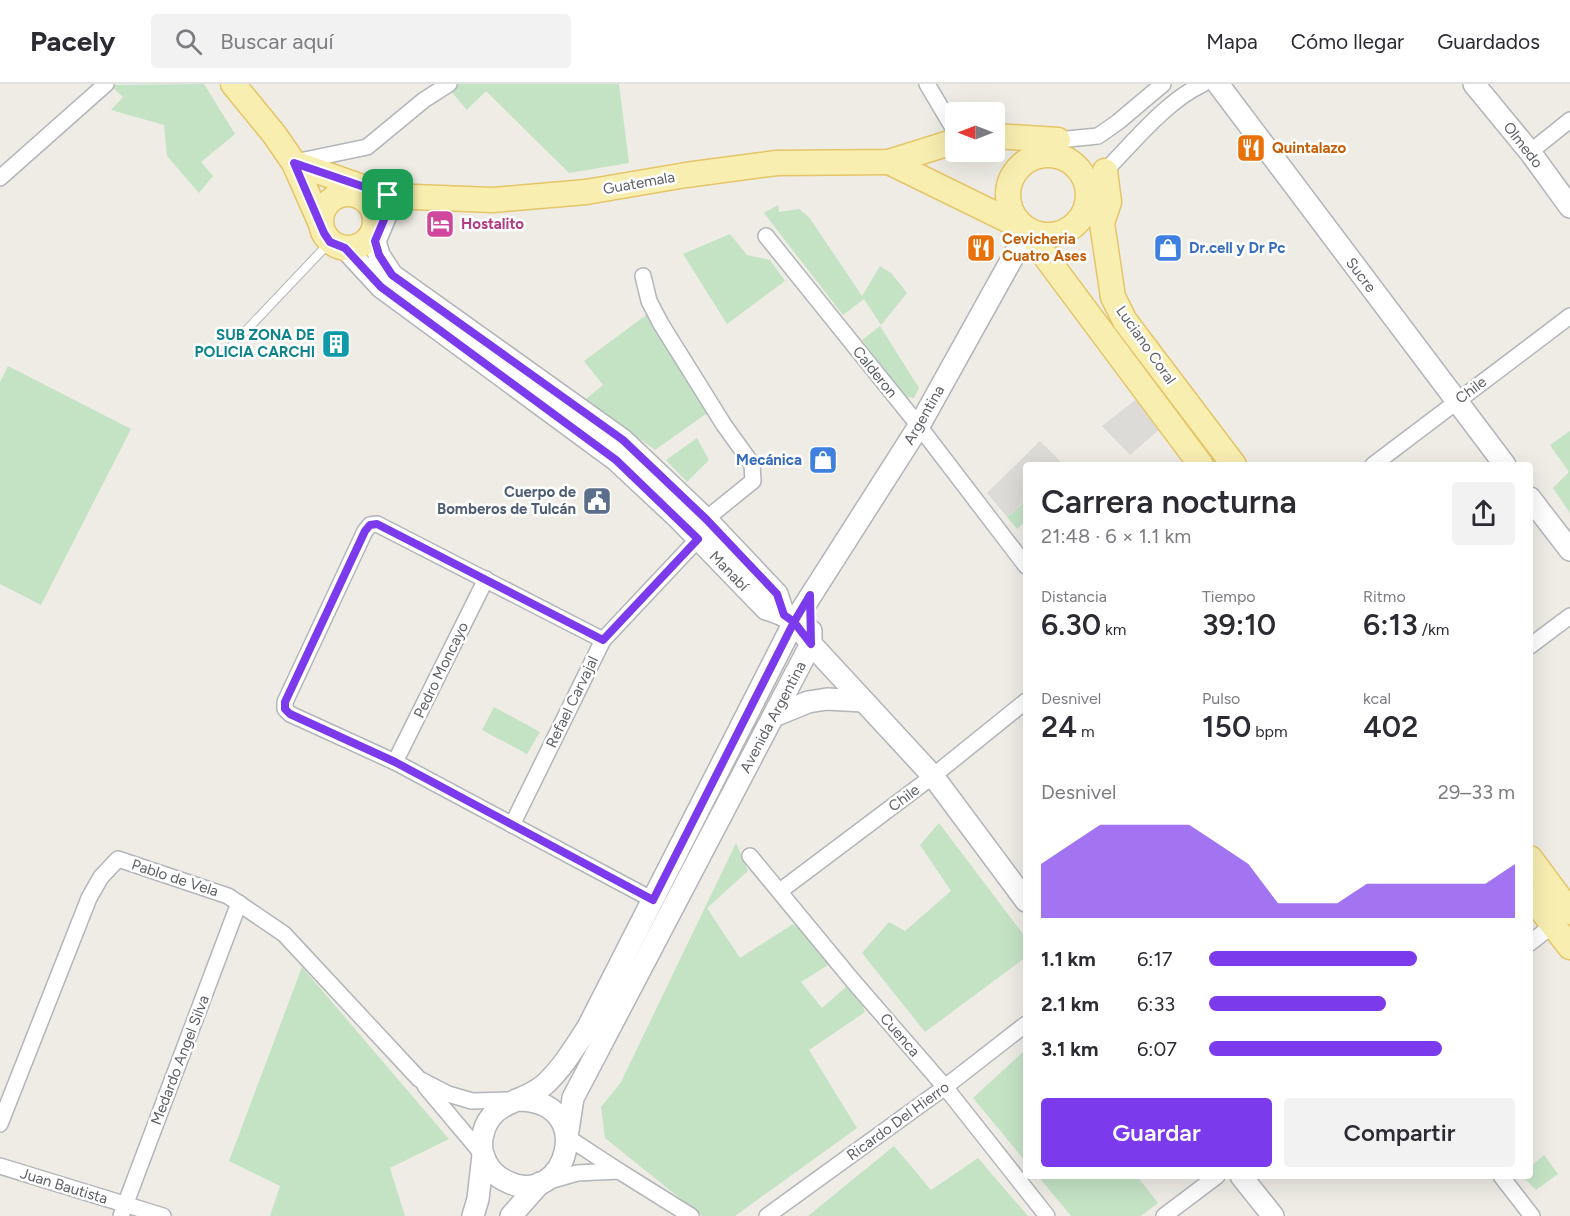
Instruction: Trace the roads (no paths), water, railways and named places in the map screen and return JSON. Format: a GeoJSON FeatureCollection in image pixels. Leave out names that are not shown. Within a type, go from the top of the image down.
{"type":"FeatureCollection","features":[{"type":"Feature","properties":{"kind":"main road"},"geometry":{"type":"LineString","coordinates":[[233,84],[274,134],[294,163],[332,238]]}},
{"type":"Feature","properties":{"kind":"main road"},"geometry":{"type":"LineString","coordinates":[[1005,137],[1058,140]]}},
{"type":"Feature","properties":{"kind":"main road","name":"Guatemala"},"geometry":{"type":"LineString","coordinates":[[294,163],[388,195],[493,200],[586,192],[777,163],[890,162],[945,144]]}},
{"type":"Feature","properties":{"kind":"main road","name":"Guatemala"},"geometry":{"type":"LineString","coordinates":[[890,162],[1028,230]]}},
{"type":"Feature","properties":{"kind":"main road","name":"Luciano Coral"},"geometry":{"type":"LineString","coordinates":[[1105,171],[1109,202],[1102,223],[1113,297],[1125,321],[1232,462]]}},
{"type":"Feature","properties":{"kind":"main road","name":"Luciano Coral"},"geometry":{"type":"LineString","coordinates":[[1028,230],[1199,462]]}},
{"type":"Feature","properties":{"kind":"main road"},"geometry":{"type":"LineString","coordinates":[[1533,863],[1566,915],[1570,947]]}},
{"type":"Feature","properties":{"kind":"main road"},"geometry":{"type":"LineString","coordinates":[[1533,897],[1566,915]]}},
{"type":"Feature","properties":{"kind":"street"},"geometry":{"type":"LineString","coordinates":[[0,178],[106,84]]}},
{"type":"Feature","properties":{"kind":"street"},"geometry":{"type":"LineString","coordinates":[[294,163],[367,147],[424,100],[449,84]]}},
{"type":"Feature","properties":{"kind":"street"},"geometry":{"type":"LineString","coordinates":[[927,84],[945,114]]}},
{"type":"Feature","properties":{"kind":"street"},"geometry":{"type":"LineString","coordinates":[[1058,140],[1098,136],[1163,84]]}},
{"type":"Feature","properties":{"kind":"street"},"geometry":{"type":"LineString","coordinates":[[1105,171],[1146,127],[1188,90],[1203,84]]}},
{"type":"Feature","properties":{"kind":"street","name":"Sucre"},"geometry":{"type":"LineString","coordinates":[[1218,84],[1503,462]]}},
{"type":"Feature","properties":{"kind":"street","name":"Olmedo"},"geometry":{"type":"LineString","coordinates":[[1474,84],[1530,152],[1570,207]]}},
{"type":"Feature","properties":{"kind":"street"},"geometry":{"type":"LineString","coordinates":[[1530,152],[1570,120]]}},
{"type":"Feature","properties":{"kind":"street","name":"Manabí"},"geometry":{"type":"LineString","coordinates":[[388,195],[386,215],[375,241],[379,255],[392,275],[623,440],[706,519],[777,594],[789,618],[811,644],[933,776],[1023,897]]}},
{"type":"Feature","properties":{"kind":"street","name":"Argentina"},"geometry":{"type":"LineString","coordinates":[[810,595],[919,426],[1028,230]]}},
{"type":"Feature","properties":{"kind":"street","name":"Calderon"},"geometry":{"type":"LineString","coordinates":[[766,236],[919,426],[1023,562]]}},
{"type":"Feature","properties":{"kind":"street","name":"Manabí"},"geometry":{"type":"LineString","coordinates":[[332,238],[381,287],[616,460],[766,609],[789,618]]}},
{"type":"Feature","properties":{"kind":"street"},"geometry":{"type":"LineString","coordinates":[[643,276],[649,301],[661,324],[724,425],[752,464],[753,481],[706,519]]}},
{"type":"Feature","properties":{"kind":"street","name":"Chile"},"geometry":{"type":"LineString","coordinates":[[1377,462],[1570,316]]}},
{"type":"Feature","properties":{"kind":"street"},"geometry":{"type":"LineString","coordinates":[[1533,502],[1570,550]]}},
{"type":"Feature","properties":{"kind":"street"},"geometry":{"type":"LineString","coordinates":[[603,640],[377,524],[370,525],[365,531],[285,702],[285,709],[290,714],[395,762],[653,900]]}},
{"type":"Feature","properties":{"kind":"street","name":"Refael Carvajal"},"geometry":{"type":"LineString","coordinates":[[512,825],[603,640],[698,539]]}},
{"type":"Feature","properties":{"kind":"street","name":"Pedro Moncayo"},"geometry":{"type":"LineString","coordinates":[[395,762],[486,579]]}},
{"type":"Feature","properties":{"kind":"street","name":"Avenida Argentina"},"geometry":{"type":"LineString","coordinates":[[516,1100],[542,1087],[560,1068],[588,1027],[653,900],[789,618],[810,595]]}},
{"type":"Feature","properties":{"kind":"street","name":"Avenida Argentina"},"geometry":{"type":"LineString","coordinates":[[567,1137],[573,1098],[580,1083],[811,644],[810,595]]}},
{"type":"Feature","properties":{"kind":"street"},"geometry":{"type":"LineString","coordinates":[[1533,644],[1570,616]]}},
{"type":"Feature","properties":{"kind":"street"},"geometry":{"type":"LineString","coordinates":[[774,716],[808,702],[827,699],[863,701]]}},
{"type":"Feature","properties":{"kind":"street","name":"Chile"},"geometry":{"type":"LineString","coordinates":[[780,891],[933,776],[1023,703]]}},
{"type":"Feature","properties":{"kind":"street","name":"Cuenca"},"geometry":{"type":"LineString","coordinates":[[750,856],[853,981],[945,1087],[1047,1216]]}},
{"type":"Feature","properties":{"kind":"street","name":"Pablo de Vela"},"geometry":{"type":"LineString","coordinates":[[0,1124],[88,898],[101,877],[118,859],[228,896],[284,934],[419,1079],[448,1094],[472,1101],[516,1100]]}},
{"type":"Feature","properties":{"kind":"street","name":"Medardo Angel Silva"},"geometry":{"type":"LineString","coordinates":[[123,1210],[239,903]]}},
{"type":"Feature","properties":{"kind":"street"},"geometry":{"type":"LineString","coordinates":[[1533,941],[1566,915]]}},
{"type":"Feature","properties":{"kind":"street","name":"Ricardo Del Hierro"},"geometry":{"type":"LineString","coordinates":[[767,1216],[945,1087],[1023,1026]]}},
{"type":"Feature","properties":{"kind":"street"},"geometry":{"type":"LineString","coordinates":[[419,1079],[483,1155],[489,1168],[505,1181],[526,1186],[577,1173],[619,1171]]}},
{"type":"Feature","properties":{"kind":"street"},"geometry":{"type":"LineString","coordinates":[[473,1216],[478,1199],[483,1155],[481,1140],[484,1126],[492,1114],[503,1105],[516,1100],[530,1100],[549,1108],[563,1124],[567,1137],[566,1152],[561,1165],[552,1176],[540,1183],[511,1216]]}},
{"type":"Feature","properties":{"kind":"street"},"geometry":{"type":"LineString","coordinates":[[567,1137],[691,1216]]}},
{"type":"Feature","properties":{"kind":"street","name":"Juan Bautista"},"geometry":{"type":"LineString","coordinates":[[0,1166],[123,1210],[163,1216]]}},
{"type":"Feature","properties":{"kind":"street"},"geometry":{"type":"LineString","coordinates":[[1164,1216],[1213,1179]]}},
{"type":"Feature","properties":{"kind":"street"},"geometry":{"type":"LineString","coordinates":[[1243,1179],[1273,1216]]}},
{"type":"Feature","properties":{"kind":"street"},"geometry":{"type":"LineString","coordinates":[[1503,1179],[1532,1216]]}},
{"type":"Feature","properties":{"kind":"lane"},"geometry":{"type":"LineString","coordinates":[[224,354],[332,238]]}},
{"type":"Feature","properties":{"kind":"place","name":"Quintalazo"},"geometry":{"type":"Point","coordinates":[1251,148]}},
{"type":"Feature","properties":{"kind":"place","name":"Hostalito"},"geometry":{"type":"Point","coordinates":[440,224]}},
{"type":"Feature","properties":{"kind":"place","name":"Cevicheria Cuatro Ases"},"geometry":{"type":"Point","coordinates":[981,248]}},
{"type":"Feature","properties":{"kind":"place","name":"Dr.cell y Dr Pc"},"geometry":{"type":"Point","coordinates":[1168,248]}},
{"type":"Feature","properties":{"kind":"place","name":"SUB ZONA DE POLICIA CARCHI"},"geometry":{"type":"Point","coordinates":[336,344]}},
{"type":"Feature","properties":{"kind":"place","name":"Mecánica"},"geometry":{"type":"Point","coordinates":[823,460]}},
{"type":"Feature","properties":{"kind":"place","name":"Cuerpo de Bomberos de Tulcán"},"geometry":{"type":"Point","coordinates":[597,501]}}]}
